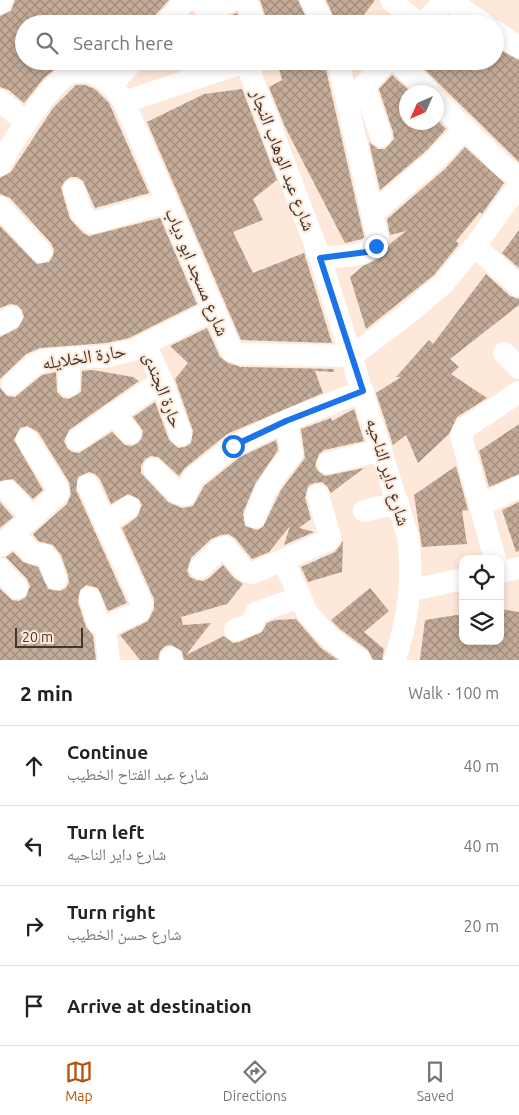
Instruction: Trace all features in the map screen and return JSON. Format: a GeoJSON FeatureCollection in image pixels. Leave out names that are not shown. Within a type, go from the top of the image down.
{"type":"FeatureCollection","features":[{"type":"Feature","properties":{"kind":"street"},"geometry":{"type":"LineString","coordinates":[[173,15],[186,0]]}},
{"type":"Feature","properties":{"kind":"street"},"geometry":{"type":"LineString","coordinates":[[198,0],[205,7],[212,10],[234,0]]}},
{"type":"Feature","properties":{"kind":"street"},"geometry":{"type":"LineString","coordinates":[[246,0],[252,15]]}},
{"type":"Feature","properties":{"kind":"street"},"geometry":{"type":"LineString","coordinates":[[311,0],[319,15]]}},
{"type":"Feature","properties":{"kind":"street"},"geometry":{"type":"LineString","coordinates":[[391,0],[408,15]]}},
{"type":"Feature","properties":{"kind":"street"},"geometry":{"type":"LineString","coordinates":[[432,15],[447,0],[470,15]]}},
{"type":"Feature","properties":{"kind":"street"},"geometry":{"type":"LineString","coordinates":[[504,37],[519,47]]}},
{"type":"Feature","properties":{"kind":"street"},"geometry":{"type":"LineString","coordinates":[[118,94],[129,70]]}},
{"type":"Feature","properties":{"kind":"street"},"geometry":{"type":"LineString","coordinates":[[118,94],[215,70]]}},
{"type":"Feature","properties":{"kind":"street","name":"شارع عبد الوهاب النجار"},"geometry":{"type":"LineString","coordinates":[[250,70],[320,258]]}},
{"type":"Feature","properties":{"kind":"street"},"geometry":{"type":"LineString","coordinates":[[320,258],[367,252],[372,250],[378,240],[340,70]]}},
{"type":"Feature","properties":{"kind":"street"},"geometry":{"type":"LineString","coordinates":[[349,102],[378,70]]}},
{"type":"Feature","properties":{"kind":"street"},"geometry":{"type":"LineString","coordinates":[[406,70],[422,85]]}},
{"type":"Feature","properties":{"kind":"street"},"geometry":{"type":"LineString","coordinates":[[0,165],[26,123],[61,78],[71,73],[93,74],[118,94]]}},
{"type":"Feature","properties":{"kind":"street"},"geometry":{"type":"LineString","coordinates":[[364,85],[381,136]]}},
{"type":"Feature","properties":{"kind":"street","name":"شارع مسجد ابو دياب"},"geometry":{"type":"LineString","coordinates":[[118,94],[230,347],[236,353],[352,356]]}},
{"type":"Feature","properties":{"kind":"street"},"geometry":{"type":"LineString","coordinates":[[0,100],[26,123]]}},
{"type":"Feature","properties":{"kind":"street"},"geometry":{"type":"LineString","coordinates":[[444,108],[503,166],[519,178]]}},
{"type":"Feature","properties":{"kind":"street"},"geometry":{"type":"LineString","coordinates":[[372,214],[436,159],[465,128]]}},
{"type":"Feature","properties":{"kind":"street"},"geometry":{"type":"LineString","coordinates":[[352,356],[405,316],[442,284],[475,246],[519,185]]}},
{"type":"Feature","properties":{"kind":"street"},"geometry":{"type":"LineString","coordinates":[[74,190],[82,214],[92,222],[167,202]]}},
{"type":"Feature","properties":{"kind":"street"},"geometry":{"type":"LineString","coordinates":[[0,207],[41,252]]}},
{"type":"Feature","properties":{"kind":"street"},"geometry":{"type":"LineString","coordinates":[[475,246],[519,286]]}},
{"type":"Feature","properties":{"kind":"street","name":"شارع داير الناحيه"},"geometry":{"type":"LineString","coordinates":[[320,258],[408,537],[412,565],[412,590],[404,631],[395,660]]}},
{"type":"Feature","properties":{"kind":"street","name":"حارة الخلايله"},"geometry":{"type":"LineString","coordinates":[[12,384],[35,364],[54,358],[108,356],[134,350],[214,310]]}},
{"type":"Feature","properties":{"kind":"street","name":"حارة الجندى"},"geometry":{"type":"LineString","coordinates":[[145,344],[162,381],[181,435]]}},
{"type":"Feature","properties":{"kind":"street"},"geometry":{"type":"LineString","coordinates":[[68,386],[69,358]]}},
{"type":"Feature","properties":{"kind":"street"},"geometry":{"type":"LineString","coordinates":[[76,440],[162,381]]}},
{"type":"Feature","properties":{"kind":"street"},"geometry":{"type":"LineString","coordinates":[[154,469],[178,493],[185,494],[194,478],[233,446],[286,421],[363,391]]}},
{"type":"Feature","properties":{"kind":"street"},"geometry":{"type":"LineString","coordinates":[[494,555],[461,433],[465,428],[519,392]]}},
{"type":"Feature","properties":{"kind":"street"},"geometry":{"type":"LineString","coordinates":[[113,413],[130,433]]}},
{"type":"Feature","properties":{"kind":"street"},"geometry":{"type":"LineString","coordinates":[[255,517],[262,494],[274,473],[292,454],[286,421]]}},
{"type":"Feature","properties":{"kind":"street"},"geometry":{"type":"LineString","coordinates":[[27,439],[58,489],[58,496],[7,540],[49,560],[56,580]]}},
{"type":"Feature","properties":{"kind":"street"},"geometry":{"type":"LineString","coordinates":[[328,462],[381,450]]}},
{"type":"Feature","properties":{"kind":"street"},"geometry":{"type":"LineString","coordinates":[[88,485],[142,604],[139,612],[107,625],[98,623],[90,598]]}},
{"type":"Feature","properties":{"kind":"street"},"geometry":{"type":"LineString","coordinates":[[480,505],[519,487]]}},
{"type":"Feature","properties":{"kind":"street"},"geometry":{"type":"LineString","coordinates":[[8,491],[32,518]]}},
{"type":"Feature","properties":{"kind":"street"},"geometry":{"type":"LineString","coordinates":[[200,568],[222,548],[228,548],[248,572],[253,573],[330,539],[318,494]]}},
{"type":"Feature","properties":{"kind":"street"},"geometry":{"type":"LineString","coordinates":[[364,511],[398,503]]}},
{"type":"Feature","properties":{"kind":"street"},"geometry":{"type":"LineString","coordinates":[[106,523],[129,507]]}},
{"type":"Feature","properties":{"kind":"street"},"geometry":{"type":"LineString","coordinates":[[283,560],[308,614],[331,639],[360,660]]}},
{"type":"Feature","properties":{"kind":"street"},"geometry":{"type":"LineString","coordinates":[[504,571],[519,568]]}},
{"type":"Feature","properties":{"kind":"street"},"geometry":{"type":"LineString","coordinates":[[0,569],[17,588]]}},
{"type":"Feature","properties":{"kind":"street"},"geometry":{"type":"LineString","coordinates":[[412,590],[459,580]]}},
{"type":"Feature","properties":{"kind":"street"},"geometry":{"type":"LineString","coordinates":[[235,630],[253,623],[256,613],[300,596]]}},
{"type":"Feature","properties":{"kind":"street"},"geometry":{"type":"LineString","coordinates":[[107,625],[104,630],[109,660]]}},
{"type":"Feature","properties":{"kind":"building"},"geometry":{"type":"Polygon","coordinates":[[[15,0],[169,0],[155,15],[15,15],[15,70],[54,70],[44,78],[24,103],[9,90],[0,87],[0,16],[11,11],[15,0]]]}},
{"type":"Feature","properties":{"kind":"building"},"geometry":{"type":"Polygon","coordinates":[[[260,0],[298,0],[305,15],[265,15],[260,0]]]}},
{"type":"Feature","properties":{"kind":"building"},"geometry":{"type":"Polygon","coordinates":[[[326,0],[375,0],[364,15],[333,15],[326,0]]]}},
{"type":"Feature","properties":{"kind":"building"},"geometry":{"type":"Polygon","coordinates":[[[504,52],[519,60],[519,162],[444,88],[444,85],[440,85],[425,70],[504,70],[504,52]]]}},
{"type":"Feature","properties":{"kind":"building"},"geometry":{"type":"Polygon","coordinates":[[[279,70],[326,70],[364,237],[362,239],[345,243],[285,127],[269,87],[282,80],[279,70]]]}},
{"type":"Feature","properties":{"kind":"building"},"geometry":{"type":"Polygon","coordinates":[[[392,75],[403,85],[399,85],[399,130],[444,130],[444,127],[446,129],[427,150],[380,190],[369,142],[378,149],[385,149],[394,139],[379,89],[392,75]]]}},
{"type":"Feature","properties":{"kind":"building"},"geometry":{"type":"Polygon","coordinates":[[[76,85],[85,85],[95,89],[109,103],[149,193],[95,208],[83,181],[77,177],[70,177],[61,188],[70,219],[83,233],[89,236],[160,218],[197,304],[129,338],[106,343],[40,348],[26,354],[0,379],[0,337],[18,328],[24,317],[22,310],[17,305],[10,304],[0,308],[0,226],[37,264],[49,262],[54,250],[51,243],[10,198],[0,194],[0,178],[11,172],[53,108],[76,85]]]}},
{"type":"Feature","properties":{"kind":"building"},"geometry":{"type":"Polygon","coordinates":[[[242,89],[277,180],[253,199],[263,220],[233,232],[253,273],[304,253],[332,343],[241,340],[147,122],[204,94],[242,89]]]}},
{"type":"Feature","properties":{"kind":"building"},"geometry":{"type":"Polygon","coordinates":[[[465,147],[504,183],[482,214],[480,212],[456,241],[459,244],[434,275],[366,329],[350,277],[363,266],[382,257],[390,244],[406,231],[390,235],[387,219],[445,169],[465,147]]]}},
{"type":"Feature","properties":{"kind":"building"},"geometry":{"type":"Polygon","coordinates":[[[519,230],[519,268],[502,253],[519,230]]]}},
{"type":"Feature","properties":{"kind":"building"},"geometry":{"type":"Polygon","coordinates":[[[486,274],[510,296],[519,299],[519,305],[450,359],[459,367],[451,374],[487,398],[457,417],[449,434],[418,463],[406,435],[393,445],[376,393],[401,377],[396,377],[429,340],[433,344],[486,274]]]}},
{"type":"Feature","properties":{"kind":"building"},"geometry":{"type":"Polygon","coordinates":[[[207,328],[220,357],[228,363],[241,367],[334,369],[334,372],[315,371],[323,393],[227,434],[185,468],[179,476],[158,457],[151,456],[145,459],[141,466],[141,473],[168,502],[182,508],[193,506],[204,486],[240,457],[276,440],[278,450],[255,484],[243,513],[245,526],[257,530],[263,527],[281,490],[305,458],[301,429],[331,418],[332,421],[354,409],[364,441],[324,450],[319,454],[315,466],[325,476],[364,468],[331,493],[322,482],[308,486],[305,498],[311,519],[299,528],[314,532],[284,545],[290,526],[269,552],[252,559],[235,538],[228,534],[221,535],[211,539],[191,558],[187,571],[190,577],[196,580],[203,581],[209,578],[223,565],[234,578],[243,584],[227,604],[181,617],[183,625],[211,623],[186,655],[224,636],[233,643],[239,642],[262,632],[267,623],[275,620],[296,619],[321,648],[338,660],[184,660],[182,651],[171,645],[165,646],[160,651],[158,660],[140,660],[120,635],[148,621],[154,609],[154,599],[122,528],[137,517],[142,505],[139,499],[128,494],[111,504],[100,479],[95,474],[89,472],[78,477],[76,490],[127,603],[108,611],[98,588],[86,585],[80,590],[78,602],[86,627],[93,635],[96,660],[0,660],[0,589],[12,600],[19,601],[26,597],[30,586],[27,579],[6,557],[13,552],[23,562],[38,567],[48,589],[60,591],[66,588],[69,582],[68,575],[61,555],[53,545],[38,541],[33,534],[67,504],[71,494],[69,482],[38,432],[27,426],[20,428],[14,440],[43,490],[33,499],[13,479],[0,481],[0,388],[7,396],[15,397],[42,375],[56,372],[57,392],[63,398],[69,399],[81,392],[82,371],[93,370],[133,377],[139,381],[69,430],[64,441],[67,448],[72,452],[79,453],[112,432],[125,445],[132,446],[138,443],[142,438],[143,431],[133,417],[155,402],[169,440],[178,448],[185,447],[191,443],[193,431],[175,379],[188,363],[170,346],[207,328]]]}},
{"type":"Feature","properties":{"kind":"building"},"geometry":{"type":"Polygon","coordinates":[[[519,424],[519,474],[489,487],[479,451],[519,424]]]}},
{"type":"Feature","properties":{"kind":"building"},"geometry":{"type":"Polygon","coordinates":[[[456,466],[468,510],[462,511],[467,544],[422,547],[414,495],[456,466]]]}},
{"type":"Feature","properties":{"kind":"building"},"geometry":{"type":"Polygon","coordinates":[[[0,502],[13,517],[0,528],[0,502]]]}},
{"type":"Feature","properties":{"kind":"building"},"geometry":{"type":"Polygon","coordinates":[[[519,502],[519,551],[516,552],[502,510],[519,502]]]}},
{"type":"Feature","properties":{"kind":"building"},"geometry":{"type":"Polygon","coordinates":[[[343,541],[342,572],[308,582],[301,567],[335,552],[343,541]]]}},
{"type":"Feature","properties":{"kind":"building"},"geometry":{"type":"Polygon","coordinates":[[[370,588],[389,611],[364,632],[384,649],[382,660],[373,660],[368,650],[331,620],[370,588]]]}},
{"type":"Feature","properties":{"kind":"building"},"geometry":{"type":"Polygon","coordinates":[[[504,610],[519,612],[519,660],[420,660],[425,620],[459,615],[459,645],[504,645],[504,610]]]}},
{"type":"Feature","properties":{"kind":"route"},"geometry":{"type":"LineString","coordinates":[[233,446],[286,421],[363,391],[320,258],[367,252],[376,246]]}}]}
